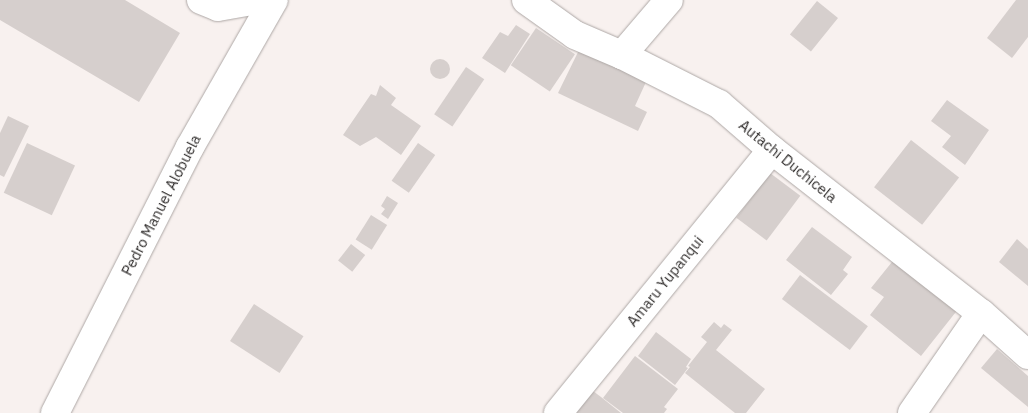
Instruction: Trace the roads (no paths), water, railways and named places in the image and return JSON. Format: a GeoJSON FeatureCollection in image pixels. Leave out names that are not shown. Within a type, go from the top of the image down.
{"type":"FeatureCollection","features":[{"type":"Feature","properties":{"kind":"street"},"geometry":{"type":"LineString","coordinates":[[201,0],[218,7],[256,0]]}},
{"type":"Feature","properties":{"kind":"street","name":"Pedro Manuel Alobuela"},"geometry":{"type":"LineString","coordinates":[[55,413],[190,147],[274,0]]}},
{"type":"Feature","properties":{"kind":"street","name":"Autachi Duchicela"},"geometry":{"type":"LineString","coordinates":[[526,0],[575,34],[622,55],[719,104],[772,150],[981,313],[1028,355]]}},
{"type":"Feature","properties":{"kind":"street"},"geometry":{"type":"LineString","coordinates":[[622,55],[669,0]]}},
{"type":"Feature","properties":{"kind":"street","name":"Amaru Yupanqui"},"geometry":{"type":"LineString","coordinates":[[558,413],[772,150]]}},
{"type":"Feature","properties":{"kind":"street"},"geometry":{"type":"LineString","coordinates":[[912,413],[981,313]]}}]}
